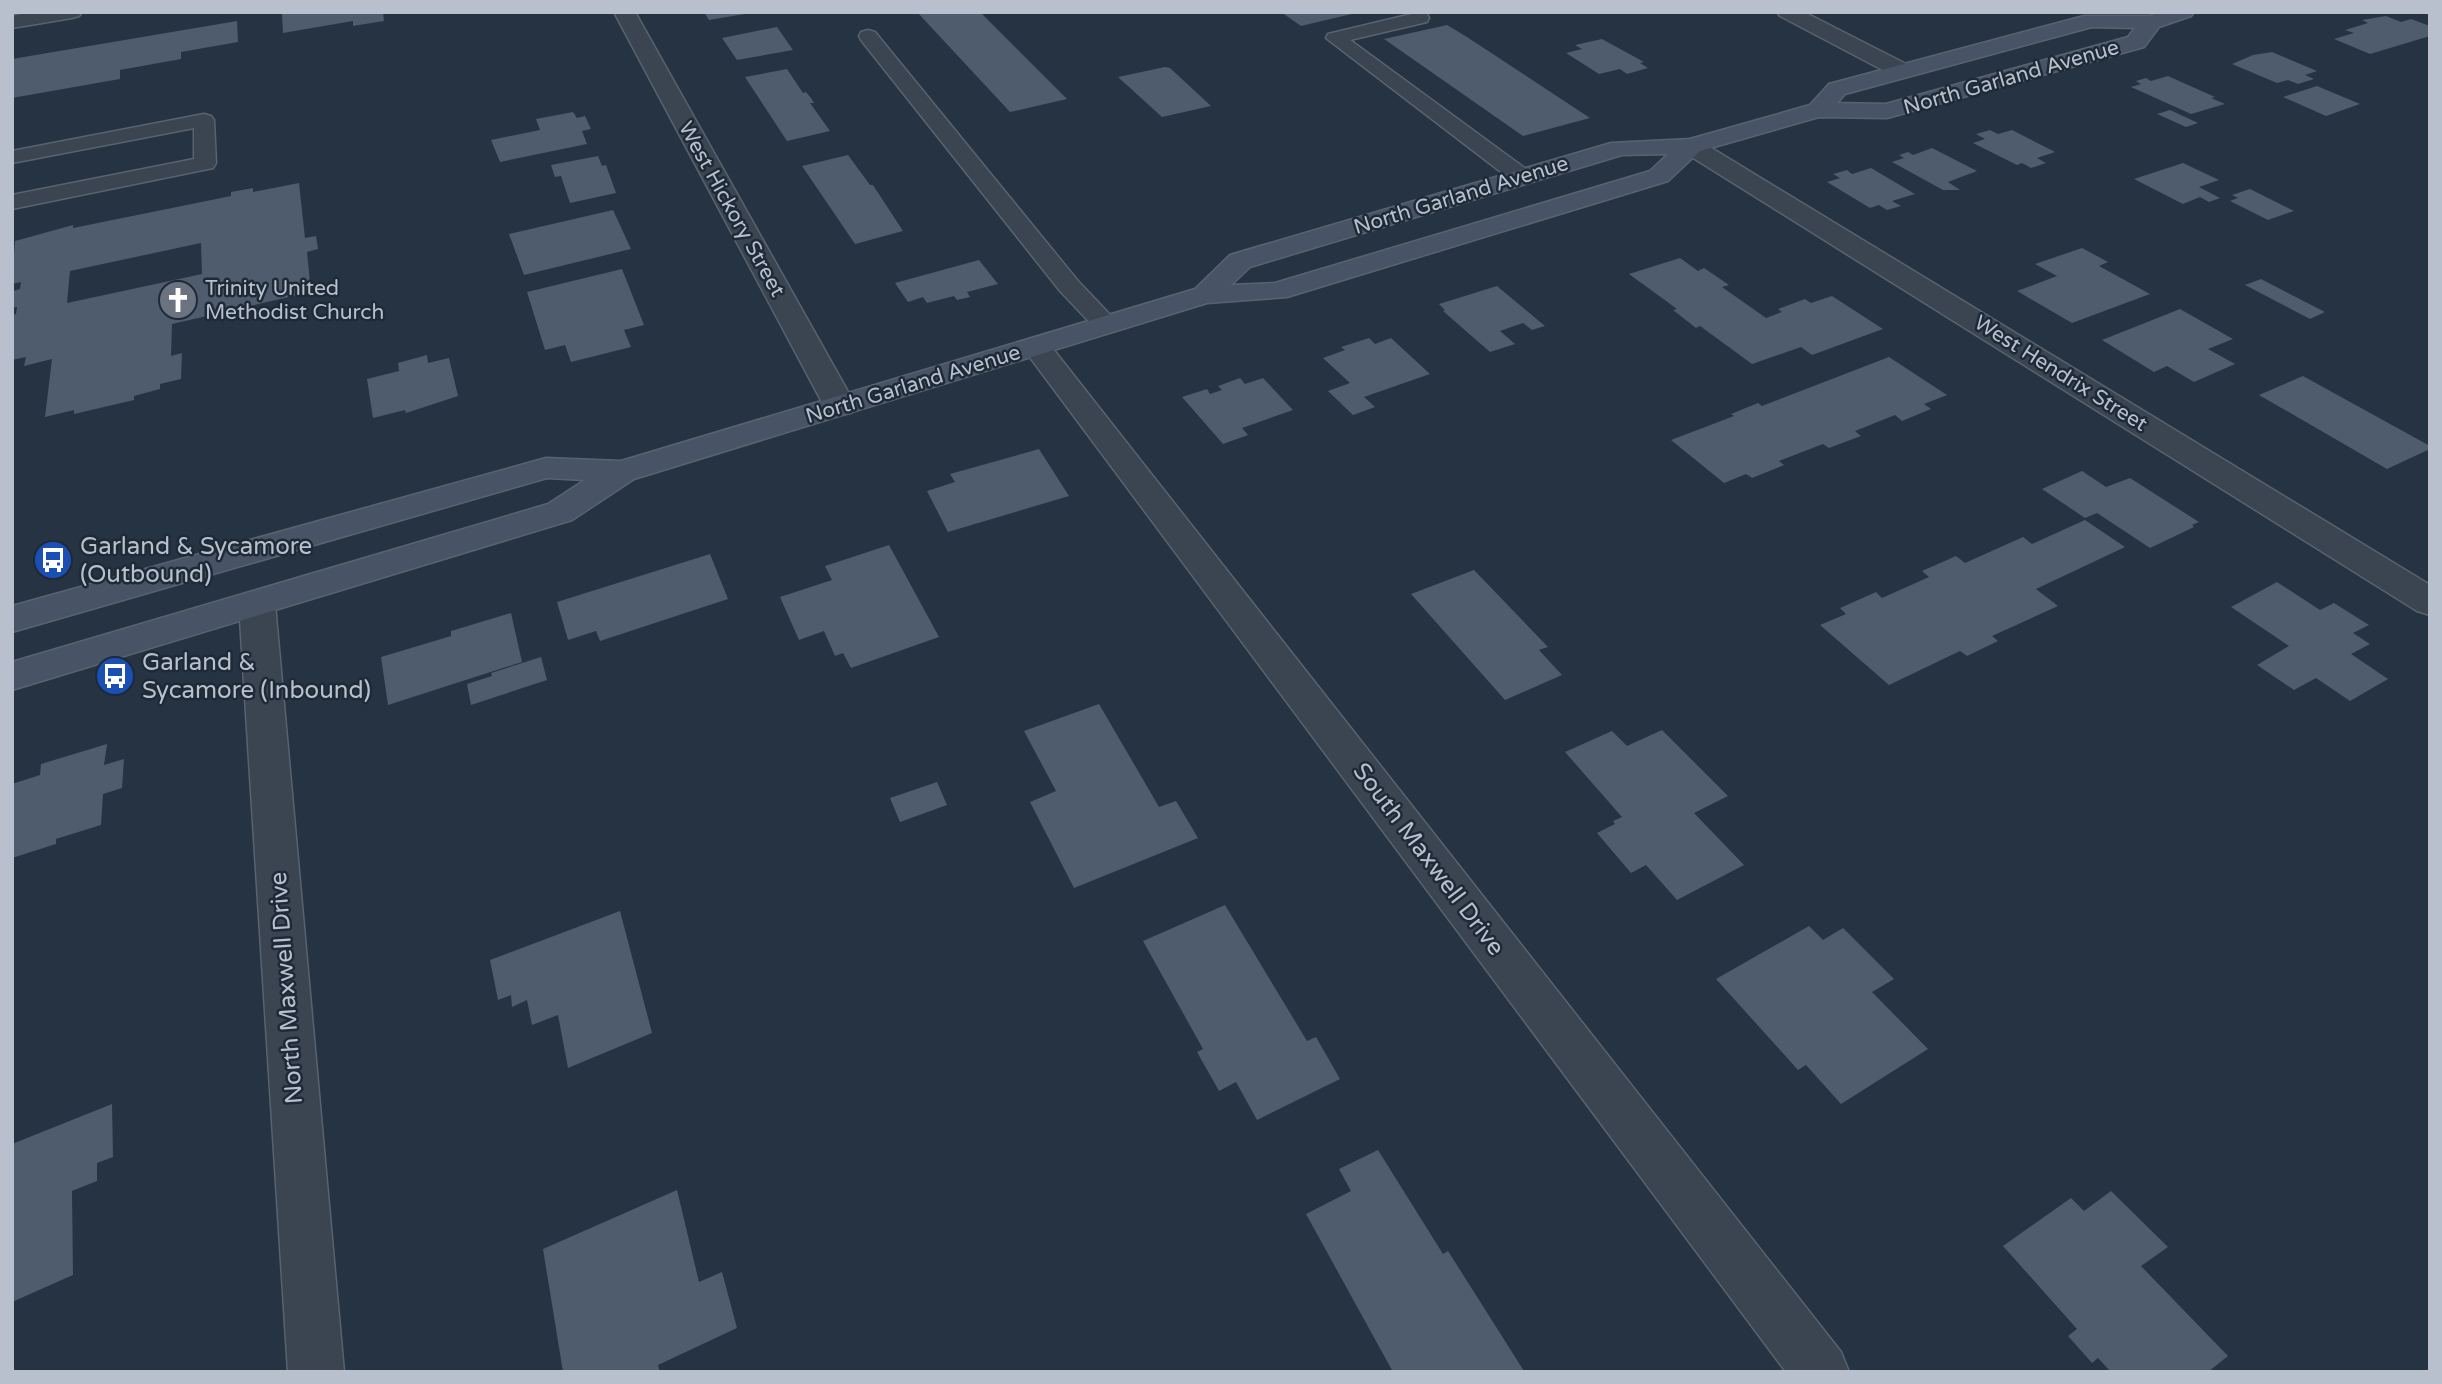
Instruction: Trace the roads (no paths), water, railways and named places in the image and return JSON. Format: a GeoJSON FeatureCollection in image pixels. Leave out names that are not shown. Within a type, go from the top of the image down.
{"type":"FeatureCollection","features":[{"type":"Feature","properties":{"kind":"main road","name":"North Garland Avenue"},"geometry":{"type":"LineString","coordinates":[[1818,110],[1837,89],[1902,71],[2092,21],[2151,22],[2184,12]]}},
{"type":"Feature","properties":{"kind":"main road","name":"North Garland Avenue"},"geometry":{"type":"LineString","coordinates":[[1205,295],[1240,261],[1620,148],[1691,146],[1818,110],[1887,111],[2136,42],[2151,22]]}},
{"type":"Feature","properties":{"kind":"main road","name":"North Garland Avenue"},"geometry":{"type":"LineString","coordinates":[[12,676],[560,512],[621,472],[1036,346],[1205,295],[1277,290],[1659,176],[1691,146]]}},
{"type":"Feature","properties":{"kind":"main road","name":"North Garland Avenue"},"geometry":{"type":"LineString","coordinates":[[12,619],[546,468],[621,472]]}},
{"type":"Feature","properties":{"kind":"street"},"geometry":{"type":"LineString","coordinates":[[12,22],[72,12]]}},
{"type":"Feature","properties":{"kind":"street","name":"West Hickory Street"},"geometry":{"type":"LineString","coordinates":[[624,12],[840,406]]}},
{"type":"Feature","properties":{"kind":"street"},"geometry":{"type":"LineString","coordinates":[[1787,12],[1902,71]]}},
{"type":"Feature","properties":{"kind":"street","name":"West Hendrix Street"},"geometry":{"type":"LineString","coordinates":[[1691,146],[2430,602]]}},
{"type":"Feature","properties":{"kind":"street","name":"South Maxwell Drive"},"geometry":{"type":"LineString","coordinates":[[1036,346],[1821,1372]]}},
{"type":"Feature","properties":{"kind":"street","name":"North Maxwell Drive"},"geometry":{"type":"LineString","coordinates":[[257,604],[317,1372]]}},
{"type":"Feature","properties":{"kind":"lane"},"geometry":{"type":"LineString","coordinates":[[1420,18],[1335,38],[1522,177]]}},
{"type":"Feature","properties":{"kind":"lane"},"geometry":{"type":"LineString","coordinates":[[868,36],[1069,286],[1106,325]]}},
{"type":"Feature","properties":{"kind":"lane"},"geometry":{"type":"LineString","coordinates":[[12,157],[204,120],[205,163],[12,202]]}},
{"type":"Feature","properties":{"kind":"place","name":"Trinity United Methodist Church"},"geometry":{"type":"Point","coordinates":[178,300]}},
{"type":"Feature","properties":{"kind":"place","name":"Garland & Sycamore (Outbound)"},"geometry":{"type":"Point","coordinates":[53,560]}},
{"type":"Feature","properties":{"kind":"place","name":"Garland & Sycamore (Inbound)"},"geometry":{"type":"Point","coordinates":[115,676]}}]}
